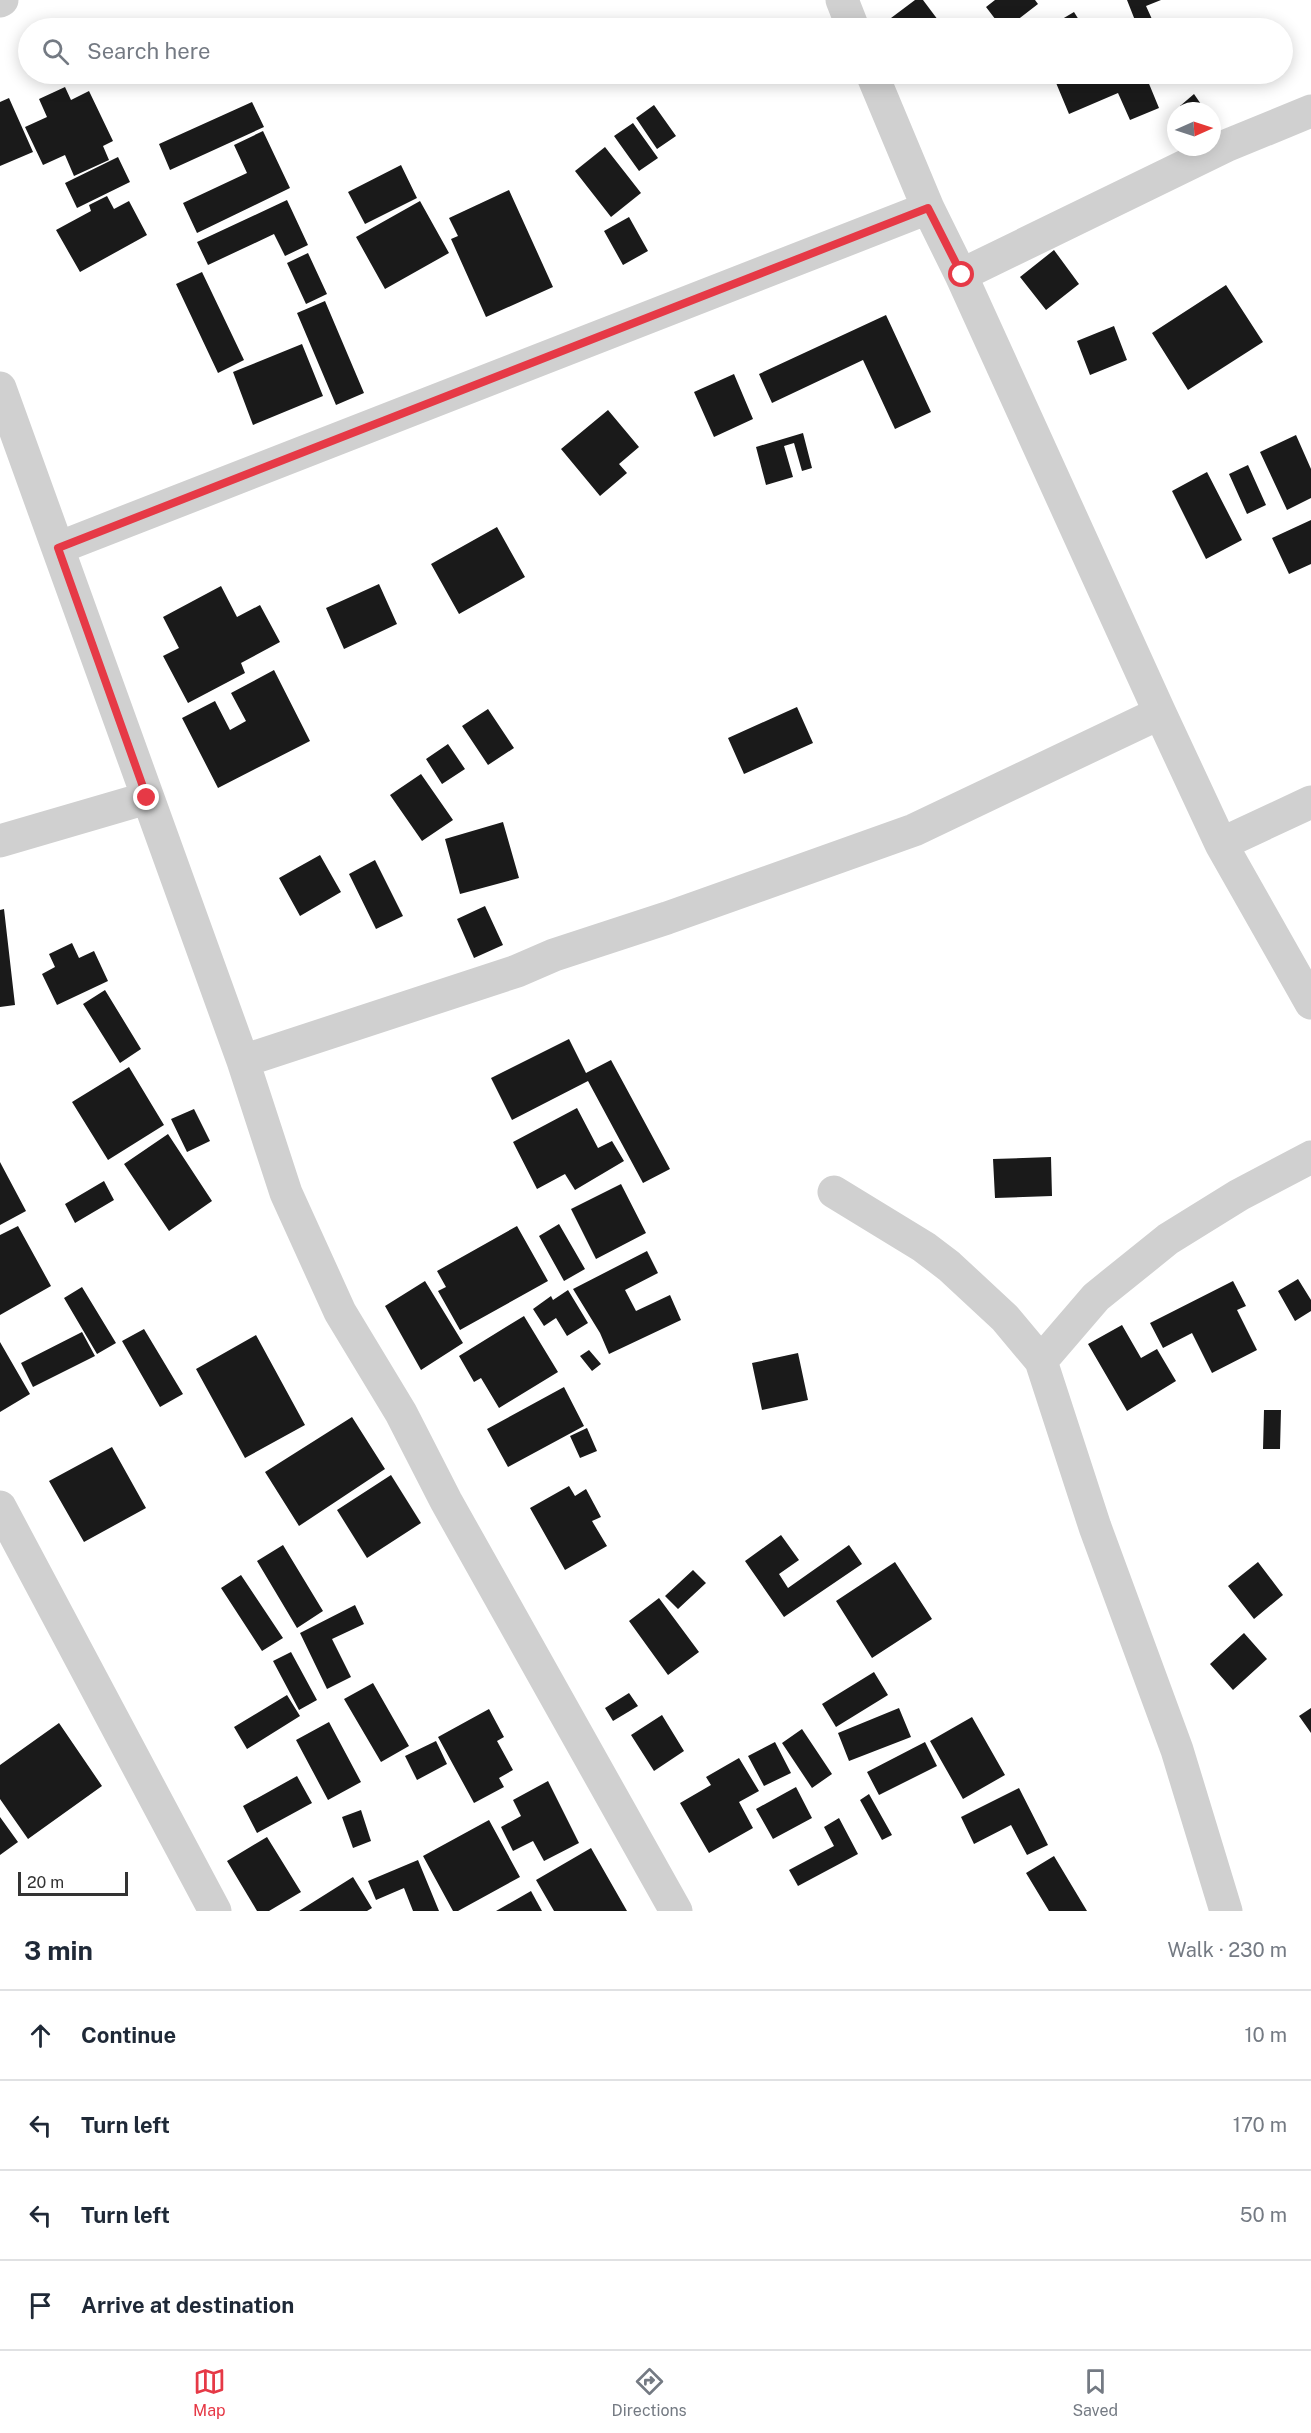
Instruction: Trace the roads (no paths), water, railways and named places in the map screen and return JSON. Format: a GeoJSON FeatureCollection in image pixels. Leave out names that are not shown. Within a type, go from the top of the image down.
{"type":"FeatureCollection","features":[{"type":"Feature","properties":{"kind":"street"},"geometry":{"type":"LineString","coordinates":[[842,0],[850,18]]}},
{"type":"Feature","properties":{"kind":"street"},"geometry":{"type":"LineString","coordinates":[[876,84],[928,208],[962,275],[1221,844],[1311,1003]]}},
{"type":"Feature","properties":{"kind":"street"},"geometry":{"type":"LineString","coordinates":[[962,275],[1228,145],[1311,111]]}},
{"type":"Feature","properties":{"kind":"street"},"geometry":{"type":"LineString","coordinates":[[58,548],[928,208]]}},
{"type":"Feature","properties":{"kind":"street"},"geometry":{"type":"LineString","coordinates":[[0,388],[243,1061],[285,1193],[340,1312],[401,1413],[446,1501],[676,1911]]}},
{"type":"Feature","properties":{"kind":"street"},"geometry":{"type":"LineString","coordinates":[[243,1061],[517,971],[554,955],[667,918],[914,830],[1160,713]]}},
{"type":"Feature","properties":{"kind":"street"},"geometry":{"type":"LineString","coordinates":[[0,841],[147,798]]}},
{"type":"Feature","properties":{"kind":"street"},"geometry":{"type":"LineString","coordinates":[[1221,844],[1311,802]]}},
{"type":"Feature","properties":{"kind":"street"},"geometry":{"type":"LineString","coordinates":[[1041,1361],[1096,1297],[1168,1239],[1239,1196],[1311,1157]]}},
{"type":"Feature","properties":{"kind":"street"},"geometry":{"type":"LineString","coordinates":[[834,1192],[924,1247],[949,1266],[1005,1318],[1041,1361],[1095,1527],[1177,1750],[1226,1911]]}},
{"type":"Feature","properties":{"kind":"street"},"geometry":{"type":"LineString","coordinates":[[0,1507],[215,1911]]}}]}
